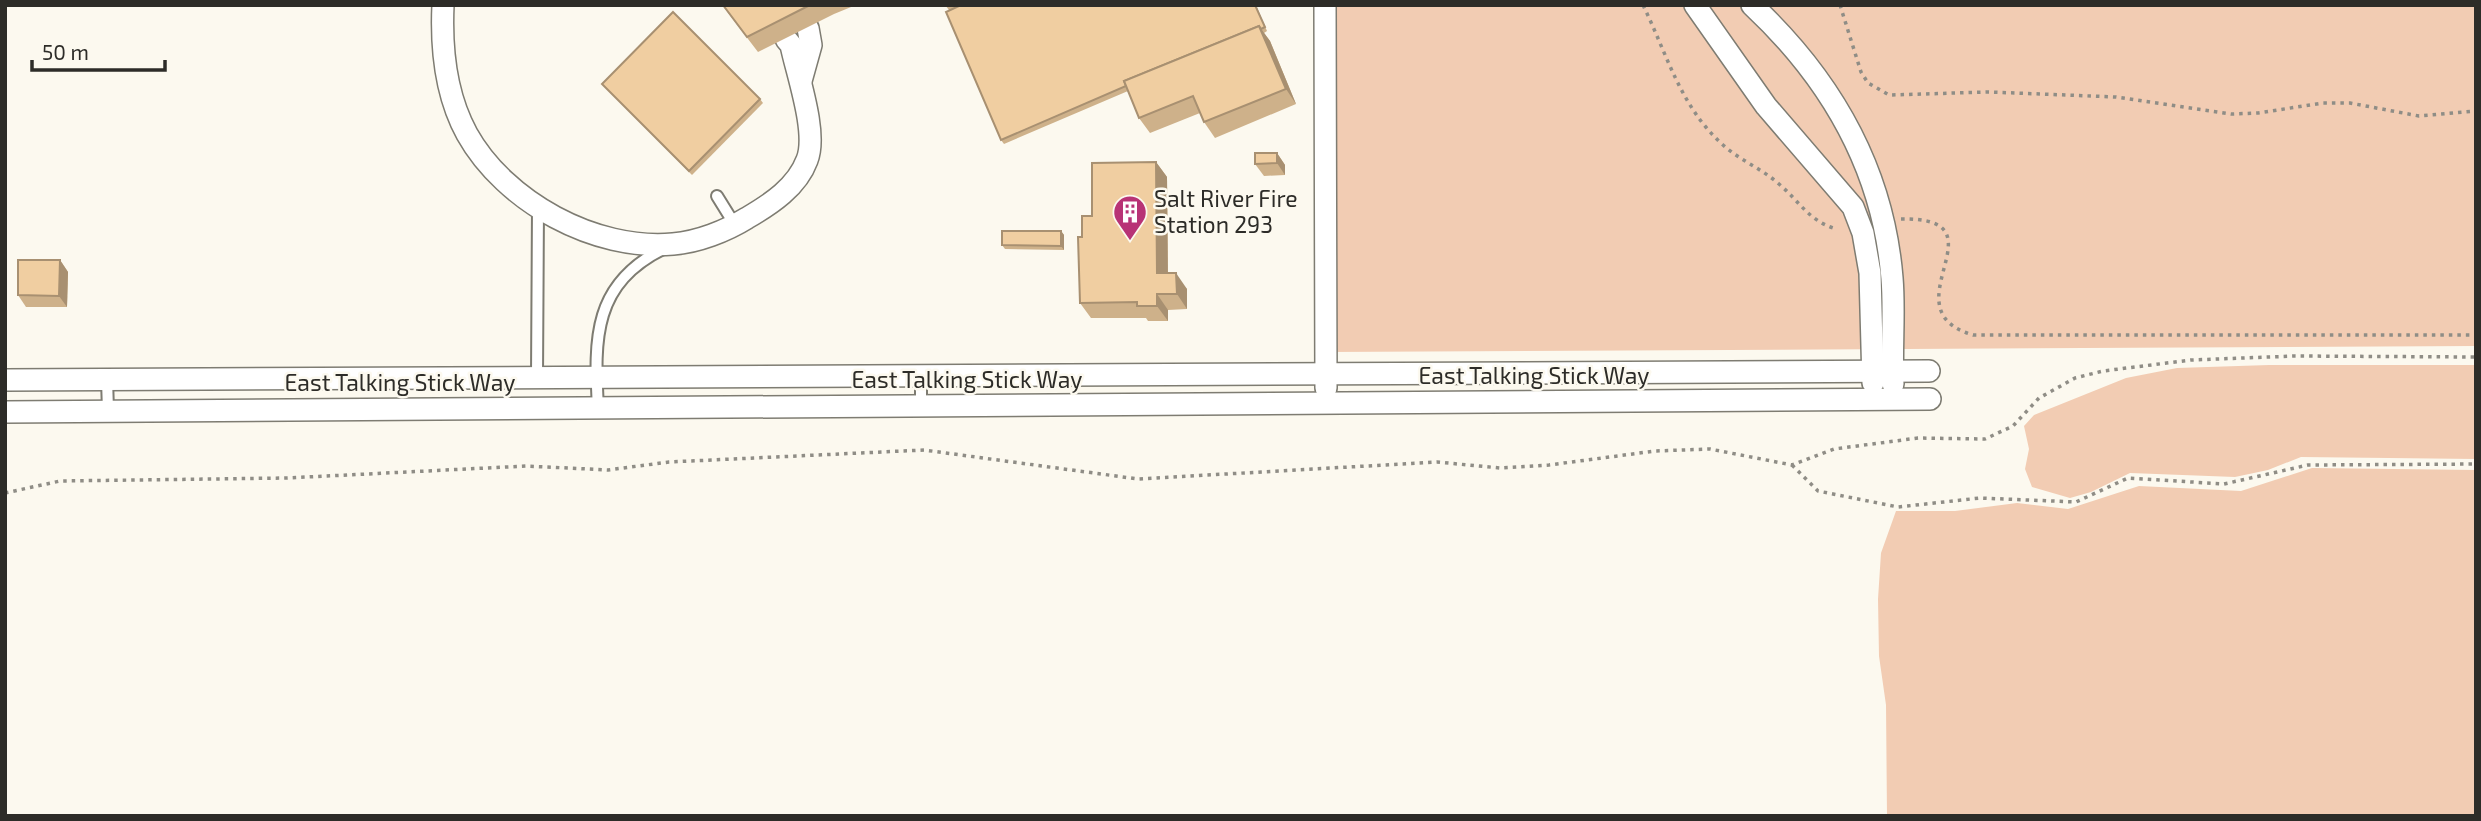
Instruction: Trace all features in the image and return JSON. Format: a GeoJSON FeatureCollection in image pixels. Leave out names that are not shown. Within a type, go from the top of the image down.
{"type":"FeatureCollection","features":[{"type":"Feature","properties":{"kind":"street"},"geometry":{"type":"LineString","coordinates":[[443,5],[446,70],[467,134],[509,187],[538,207],[591,233],[630,243],[673,244],[735,225],[772,203],[796,179],[808,158],[808,122],[791,46],[786,39]]}},
{"type":"Feature","properties":{"kind":"street"},"geometry":{"type":"LineString","coordinates":[[1325,5],[1326,404]]}},
{"type":"Feature","properties":{"kind":"street"},"geometry":{"type":"LineString","coordinates":[[1695,5],[1766,106],[1853,207],[1867,251],[1883,372]]}},
{"type":"Feature","properties":{"kind":"street"},"geometry":{"type":"LineString","coordinates":[[1752,5],[1811,67],[1864,157],[1888,239],[1893,281],[1883,372],[1883,400]]}},
{"type":"Feature","properties":{"kind":"street"},"geometry":{"type":"LineString","coordinates":[[800,86],[811,46],[808,28]]}},
{"type":"Feature","properties":{"kind":"street","name":"East Talking Stick Way"},"geometry":{"type":"LineString","coordinates":[[5,380],[596,377],[830,392],[921,406],[1288,389],[1326,374],[1883,372],[1929,385],[1883,400],[1326,404],[1288,389],[921,376],[830,392],[598,408],[5,412]]}},
{"type":"Feature","properties":{"kind":"lane"},"geometry":{"type":"LineString","coordinates":[[717,196],[735,225]]}},
{"type":"Feature","properties":{"kind":"lane"},"geometry":{"type":"LineString","coordinates":[[537,378],[538,207]]}},
{"type":"Feature","properties":{"kind":"lane"},"geometry":{"type":"LineString","coordinates":[[598,408],[596,340],[601,314],[615,286],[642,260],[673,244]]}},
{"type":"Feature","properties":{"kind":"lane"},"geometry":{"type":"LineString","coordinates":[[921,376],[921,406]]}},
{"type":"Feature","properties":{"kind":"lane"},"geometry":{"type":"LineString","coordinates":[[107,379],[108,411]]}},
{"type":"Feature","properties":{"kind":"path"},"geometry":{"type":"LineString","coordinates":[[1643,5],[1685,99],[1708,130],[1734,154],[1773,178],[1818,224],[1836,229]]}},
{"type":"Feature","properties":{"kind":"path"},"geometry":{"type":"LineString","coordinates":[[1840,5],[1861,72],[1868,83],[1889,95],[1989,92],[2116,97],[2231,114],[2258,113],[2322,103],[2350,103],[2419,116],[2476,111]]}},
{"type":"Feature","properties":{"kind":"path"},"geometry":{"type":"LineString","coordinates":[[1901,219],[1918,218],[1937,223],[1946,234],[1949,253],[1939,293],[1939,309],[1945,322],[1957,330],[1973,335],[2476,335]]}},
{"type":"Feature","properties":{"kind":"path"},"geometry":{"type":"LineString","coordinates":[[5,493],[60,481],[287,478],[526,466],[608,470],[669,463],[924,450],[1138,479],[1437,462],[1500,467],[1549,466],[1655,451],[1710,449],[1792,465],[1834,449],[1918,438],[1985,439],[2013,426],[2039,398],[2075,379],[2103,371],[2191,360],[2269,357],[2476,357]]}},
{"type":"Feature","properties":{"kind":"path"},"geometry":{"type":"LineString","coordinates":[[1792,465],[1818,491],[1898,507],[1980,498],[2076,502],[2128,478],[2224,484],[2308,465],[2476,464]]}},
{"type":"Feature","properties":{"kind":"shaded area"},"geometry":{"type":"Polygon","coordinates":[[[1320,5],[2476,5],[2476,346],[1328,352],[1320,5]]]}},
{"type":"Feature","properties":{"kind":"shaded area"},"geometry":{"type":"Polygon","coordinates":[[[2476,365],[2476,459],[2301,457],[2268,470],[2235,477],[2130,473],[2091,492],[2070,498],[2032,487],[2025,469],[2029,449],[2024,426],[2034,415],[2126,378],[2177,368],[2476,365]]]}},
{"type":"Feature","properties":{"kind":"shaded area"},"geometry":{"type":"Polygon","coordinates":[[[2312,468],[2476,470],[2476,816],[1887,816],[1886,705],[1879,656],[1878,599],[1881,553],[1896,511],[1955,511],[2017,503],[2068,509],[2139,486],[2241,491],[2312,468]]]}},
{"type":"Feature","properties":{"kind":"building"},"geometry":{"type":"Polygon","coordinates":[[[723,5],[810,5],[747,37],[723,5]]]}},
{"type":"Feature","properties":{"kind":"building"},"geometry":{"type":"Polygon","coordinates":[[[961,5],[1255,5],[1265,27],[1261,29],[1259,26],[1124,81],[1126,86],[1001,140],[946,12],[961,5]]]}},
{"type":"Feature","properties":{"kind":"building"},"geometry":{"type":"Polygon","coordinates":[[[673,12],[760,99],[689,171],[602,84],[673,12]]]}},
{"type":"Feature","properties":{"kind":"building"},"geometry":{"type":"Polygon","coordinates":[[[1259,26],[1286,89],[1204,122],[1193,96],[1139,118],[1124,81],[1259,26]]]}},
{"type":"Feature","properties":{"kind":"building"},"geometry":{"type":"Polygon","coordinates":[[[1255,153],[1277,153],[1277,163],[1255,164],[1255,153]]]}},
{"type":"Feature","properties":{"kind":"building","name":"Salt River Fire Station 293"},"geometry":{"type":"Polygon","coordinates":[[[1156,162],[1157,273],[1176,273],[1177,294],[1157,294],[1157,306],[1137,306],[1137,302],[1080,303],[1078,237],[1082,237],[1082,216],[1092,216],[1092,163],[1156,162]]]}},
{"type":"Feature","properties":{"kind":"building"},"geometry":{"type":"Polygon","coordinates":[[[1002,231],[1061,231],[1061,246],[1002,245],[1002,231]]]}},
{"type":"Feature","properties":{"kind":"building"},"geometry":{"type":"Polygon","coordinates":[[[18,260],[60,260],[59,296],[18,295],[18,260]]]}},
{"type":"Feature","properties":{"kind":"place","name":"Salt River Fire Station 293"},"geometry":{"type":"Point","coordinates":[1130,242]}}]}
